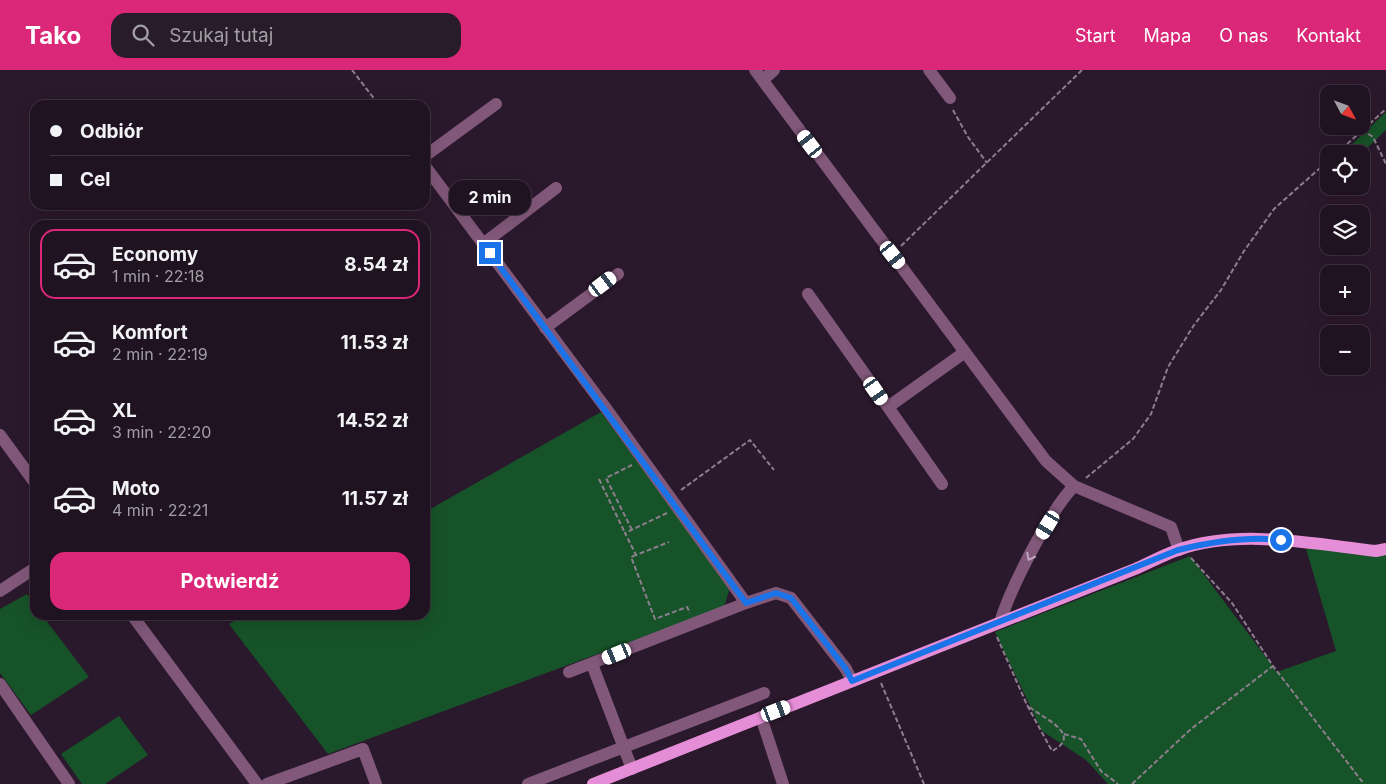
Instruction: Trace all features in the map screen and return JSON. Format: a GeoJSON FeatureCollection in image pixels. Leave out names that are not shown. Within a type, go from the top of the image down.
{"type":"FeatureCollection","features":[{"type":"Feature","properties":{"kind":"main road"},"geometry":{"type":"LineString","coordinates":[[593,784],[1178,550],[1209,543],[1265,538],[1366,550],[1386,549]]}},
{"type":"Feature","properties":{"kind":"street"},"geometry":{"type":"LineString","coordinates":[[774,70],[759,75],[1046,461],[1074,486],[1171,527],[1178,550]]}},
{"type":"Feature","properties":{"kind":"street"},"geometry":{"type":"LineString","coordinates":[[929,70],[950,98]]}},
{"type":"Feature","properties":{"kind":"street"},"geometry":{"type":"LineString","coordinates":[[430,152],[496,104]]}},
{"type":"Feature","properties":{"kind":"street"},"geometry":{"type":"LineString","coordinates":[[430,173],[675,502],[746,603]]}},
{"type":"Feature","properties":{"kind":"street"},"geometry":{"type":"LineString","coordinates":[[483,244],[556,188]]}},
{"type":"Feature","properties":{"kind":"street"},"geometry":{"type":"LineString","coordinates":[[545,328],[618,274]]}},
{"type":"Feature","properties":{"kind":"street"},"geometry":{"type":"LineString","coordinates":[[808,294],[942,484]]}},
{"type":"Feature","properties":{"kind":"street"},"geometry":{"type":"LineString","coordinates":[[888,407],[965,352]]}},
{"type":"Feature","properties":{"kind":"street"},"geometry":{"type":"LineString","coordinates":[[0,435],[30,476]]}},
{"type":"Feature","properties":{"kind":"street"},"geometry":{"type":"LineString","coordinates":[[996,624],[1039,540],[1065,496],[1074,486]]}},
{"type":"Feature","properties":{"kind":"street"},"geometry":{"type":"LineString","coordinates":[[0,591],[30,571]]}},
{"type":"Feature","properties":{"kind":"street"},"geometry":{"type":"LineString","coordinates":[[569,672],[776,593],[791,598],[846,669],[852,681]]}},
{"type":"Feature","properties":{"kind":"street"},"geometry":{"type":"LineString","coordinates":[[136,620],[257,784]]}},
{"type":"Feature","properties":{"kind":"street"},"geometry":{"type":"LineString","coordinates":[[592,664],[632,769]]}},
{"type":"Feature","properties":{"kind":"street"},"geometry":{"type":"LineString","coordinates":[[0,684],[70,784]]}},
{"type":"Feature","properties":{"kind":"street"},"geometry":{"type":"LineString","coordinates":[[528,784],[764,693]]}},
{"type":"Feature","properties":{"kind":"street"},"geometry":{"type":"LineString","coordinates":[[761,717],[783,784]]}},
{"type":"Feature","properties":{"kind":"street"},"geometry":{"type":"LineString","coordinates":[[267,784],[363,749],[376,784]]}},
{"type":"Feature","properties":{"kind":"path"},"geometry":{"type":"LineString","coordinates":[[352,70],[375,100]]}},
{"type":"Feature","properties":{"kind":"path"},"geometry":{"type":"LineString","coordinates":[[893,255],[1082,70]]}},
{"type":"Feature","properties":{"kind":"path"},"geometry":{"type":"LineString","coordinates":[[950,98],[954,114],[987,163]]}},
{"type":"Feature","properties":{"kind":"path"},"geometry":{"type":"LineString","coordinates":[[1370,123],[1386,109]]}},
{"type":"Feature","properties":{"kind":"path"},"geometry":{"type":"LineString","coordinates":[[1346,145],[1357,135]]}},
{"type":"Feature","properties":{"kind":"path"},"geometry":{"type":"LineString","coordinates":[[1370,135],[1373,137],[1386,164]]}},
{"type":"Feature","properties":{"kind":"path"},"geometry":{"type":"LineString","coordinates":[[1074,486],[1099,469],[1133,439],[1151,414],[1168,367],[1194,325],[1221,290],[1244,251],[1274,209],[1320,168]]}},
{"type":"Feature","properties":{"kind":"path"},"geometry":{"type":"LineString","coordinates":[[625,533],[675,502],[750,440],[774,470]]}},
{"type":"Feature","properties":{"kind":"path"},"geometry":{"type":"LineString","coordinates":[[632,530],[606,478],[642,459]]}},
{"type":"Feature","properties":{"kind":"path"},"geometry":{"type":"LineString","coordinates":[[599,479],[636,555]]}},
{"type":"Feature","properties":{"kind":"path"},"geometry":{"type":"LineString","coordinates":[[669,542],[631,557],[655,619],[687,607],[694,624]]}},
{"type":"Feature","properties":{"kind":"path"},"geometry":{"type":"LineString","coordinates":[[1178,550],[1196,562],[1232,603],[1273,666],[1364,784]]}},
{"type":"Feature","properties":{"kind":"path"},"geometry":{"type":"LineString","coordinates":[[996,624],[1027,705],[1052,751],[1064,741],[1064,734]]}},
{"type":"Feature","properties":{"kind":"path"},"geometry":{"type":"LineString","coordinates":[[1132,784],[1191,729],[1273,666]]}},
{"type":"Feature","properties":{"kind":"path"},"geometry":{"type":"LineString","coordinates":[[877,671],[924,784]]}},
{"type":"Feature","properties":{"kind":"path"},"geometry":{"type":"LineString","coordinates":[[1027,705],[1037,714],[1058,726],[1064,734],[1081,739],[1101,771],[1118,784]]}},
{"type":"Feature","properties":{"kind":"green space"},"geometry":{"type":"Polygon","coordinates":[[[1386,112],[1386,130],[1370,145],[1351,145],[1362,135],[1370,135],[1370,127],[1386,112]]]}},
{"type":"Feature","properties":{"kind":"green space"},"geometry":{"type":"Polygon","coordinates":[[[601,412],[730,588],[724,607],[328,754],[229,624],[236,620],[430,620],[430,509],[601,412]]]}},
{"type":"Feature","properties":{"kind":"green space"},"geometry":{"type":"Polygon","coordinates":[[[1305,545],[1386,549],[1386,784],[1108,784],[1086,760],[1042,731],[995,632],[1190,556],[1277,672],[1336,651],[1305,545]]]}},
{"type":"Feature","properties":{"kind":"green space"},"geometry":{"type":"Polygon","coordinates":[[[27,594],[30,598],[30,620],[46,620],[89,677],[31,715],[0,673],[0,609],[27,594]]]}},
{"type":"Feature","properties":{"kind":"green space"},"geometry":{"type":"Polygon","coordinates":[[[119,716],[148,755],[105,784],[82,784],[61,754],[119,716]]]}},
{"type":"Feature","properties":{"kind":"route"},"geometry":{"type":"LineString","coordinates":[[490,253],[608,411],[746,603],[776,593],[791,598],[846,669],[852,681],[1135,569],[1178,550],[1209,543],[1265,538],[1281,540]]}}]}
